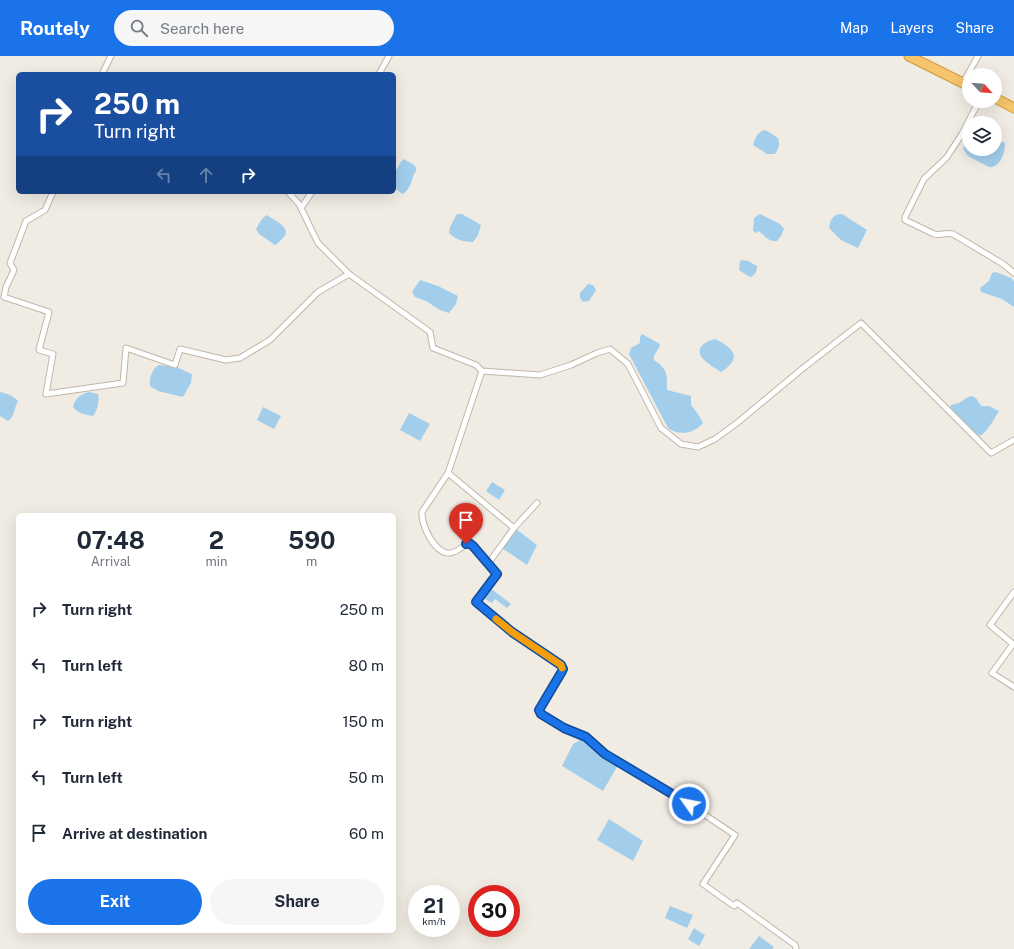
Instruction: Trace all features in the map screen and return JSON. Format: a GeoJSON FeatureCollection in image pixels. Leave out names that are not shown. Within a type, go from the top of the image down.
{"type":"FeatureCollection","features":[{"type":"Feature","properties":{"kind":"highway"},"geometry":{"type":"LineString","coordinates":[[909,56],[962,82]]}},
{"type":"Feature","properties":{"kind":"highway"},"geometry":{"type":"LineString","coordinates":[[1002,102],[1014,108]]}},
{"type":"Feature","properties":{"kind":"street"},"geometry":{"type":"LineString","coordinates":[[103,72],[111,56]]}},
{"type":"Feature","properties":{"kind":"street"},"geometry":{"type":"LineString","coordinates":[[380,72],[389,56]]}},
{"type":"Feature","properties":{"kind":"street"},"geometry":{"type":"LineString","coordinates":[[973,68],[978,56]]}},
{"type":"Feature","properties":{"kind":"street"},"geometry":{"type":"LineString","coordinates":[[975,108],[962,134],[947,157],[924,179],[905,217],[905,220],[934,234],[938,235],[948,232],[953,234],[1003,264],[1014,273]]}},
{"type":"Feature","properties":{"kind":"street"},"geometry":{"type":"LineString","coordinates":[[53,194],[45,210],[26,221],[10,263],[14,270],[2,297],[49,312],[40,350],[53,354],[46,394],[123,383],[126,348],[175,365],[180,349],[226,360],[240,358],[270,340],[318,292],[349,274]]}},
{"type":"Feature","properties":{"kind":"street"},"geometry":{"type":"LineString","coordinates":[[290,194],[299,204],[318,243],[349,274],[430,332],[433,348],[476,365],[482,371],[540,375],[571,365],[597,353],[610,349],[628,364],[661,428],[681,444],[698,446],[715,438],[737,423],[802,369],[861,323],[991,453],[1014,440]]}},
{"type":"Feature","properties":{"kind":"street"},"geometry":{"type":"LineString","coordinates":[[301,208],[311,194]]}},
{"type":"Feature","properties":{"kind":"street"},"geometry":{"type":"LineString","coordinates":[[482,371],[460,441],[448,473],[422,512],[421,517],[428,536],[434,545],[442,551],[449,553],[460,550],[469,543],[497,574],[476,602],[512,632],[561,665],[563,669],[539,710],[541,714],[564,728],[586,737],[605,754],[678,797],[735,836],[703,884],[734,906],[737,903],[795,945],[796,949]]}},
{"type":"Feature","properties":{"kind":"street"},"geometry":{"type":"LineString","coordinates":[[448,473],[514,528]]}},
{"type":"Feature","properties":{"kind":"street"},"geometry":{"type":"LineString","coordinates":[[488,564],[514,528],[537,503]]}},
{"type":"Feature","properties":{"kind":"street"},"geometry":{"type":"LineString","coordinates":[[1014,592],[990,625],[1013,644],[992,673],[1014,688]]}},
{"type":"Feature","properties":{"kind":"water"},"geometry":{"type":"Polygon","coordinates":[[[764,130],[778,138],[779,146],[775,154],[767,154],[753,145],[757,136],[764,130]]]}},
{"type":"Feature","properties":{"kind":"water"},"geometry":{"type":"Polygon","coordinates":[[[1002,142],[1005,143],[1003,155],[999,162],[993,167],[989,167],[968,156],[1002,156],[1002,142]]]}},
{"type":"Feature","properties":{"kind":"water"},"geometry":{"type":"Polygon","coordinates":[[[403,159],[414,165],[416,168],[409,187],[403,194],[396,187],[397,168],[403,159]]]}},
{"type":"Feature","properties":{"kind":"water"},"geometry":{"type":"Polygon","coordinates":[[[457,214],[462,214],[481,225],[478,235],[473,242],[460,240],[449,233],[450,227],[457,214]]]}},
{"type":"Feature","properties":{"kind":"water"},"geometry":{"type":"Polygon","coordinates":[[[760,214],[780,224],[784,229],[777,241],[769,240],[759,231],[756,233],[753,231],[754,218],[760,214]]]}},
{"type":"Feature","properties":{"kind":"water"},"geometry":{"type":"Polygon","coordinates":[[[842,214],[867,230],[858,248],[841,240],[829,228],[832,218],[836,215],[842,214]]]}},
{"type":"Feature","properties":{"kind":"water"},"geometry":{"type":"Polygon","coordinates":[[[267,215],[282,225],[286,231],[283,238],[275,245],[259,234],[256,229],[262,219],[267,215]]]}},
{"type":"Feature","properties":{"kind":"water"},"geometry":{"type":"Polygon","coordinates":[[[740,261],[748,261],[757,266],[757,270],[752,276],[750,277],[739,270],[740,261]]]}},
{"type":"Feature","properties":{"kind":"water"},"geometry":{"type":"Polygon","coordinates":[[[996,272],[1011,278],[1014,281],[1014,307],[1002,299],[981,292],[980,288],[989,281],[992,273],[996,272]]]}},
{"type":"Feature","properties":{"kind":"water"},"geometry":{"type":"Polygon","coordinates":[[[420,280],[438,286],[458,296],[456,304],[449,313],[415,297],[412,292],[420,280]]]}},
{"type":"Feature","properties":{"kind":"water"},"geometry":{"type":"Polygon","coordinates":[[[588,284],[593,285],[596,290],[589,301],[583,302],[580,298],[580,293],[588,284]]]}},
{"type":"Feature","properties":{"kind":"water"},"geometry":{"type":"Polygon","coordinates":[[[642,334],[660,344],[654,356],[654,360],[662,366],[666,373],[667,390],[691,396],[691,405],[703,423],[695,430],[682,433],[672,431],[668,428],[629,354],[631,348],[640,343],[640,337],[642,334]]]}},
{"type":"Feature","properties":{"kind":"water"},"geometry":{"type":"Polygon","coordinates":[[[715,339],[722,342],[731,350],[734,358],[728,367],[721,372],[703,359],[700,352],[700,349],[704,344],[715,339]]]}},
{"type":"Feature","properties":{"kind":"water"},"geometry":{"type":"Polygon","coordinates":[[[159,365],[176,367],[192,374],[191,383],[183,397],[158,391],[150,386],[150,380],[154,369],[159,365]]]}},
{"type":"Feature","properties":{"kind":"water"},"geometry":{"type":"Polygon","coordinates":[[[0,392],[10,395],[18,401],[13,414],[8,421],[0,416],[0,392]]]}},
{"type":"Feature","properties":{"kind":"water"},"geometry":{"type":"Polygon","coordinates":[[[89,392],[98,394],[99,396],[98,405],[93,416],[79,412],[73,407],[75,401],[79,397],[89,392]]]}},
{"type":"Feature","properties":{"kind":"water"},"geometry":{"type":"Polygon","coordinates":[[[972,396],[976,398],[981,406],[989,406],[999,411],[988,428],[980,436],[973,432],[950,408],[951,405],[959,403],[972,396]]]}},
{"type":"Feature","properties":{"kind":"water"},"geometry":{"type":"Polygon","coordinates":[[[263,407],[281,416],[274,429],[257,420],[263,407]]]}},
{"type":"Feature","properties":{"kind":"water"},"geometry":{"type":"Polygon","coordinates":[[[409,413],[430,424],[420,441],[400,430],[409,413]]]}},
{"type":"Feature","properties":{"kind":"water"},"geometry":{"type":"Polygon","coordinates":[[[492,482],[505,490],[499,500],[486,491],[492,482]]]}},
{"type":"Feature","properties":{"kind":"water"},"geometry":{"type":"Polygon","coordinates":[[[516,529],[537,545],[527,565],[502,548],[516,529]]]}},
{"type":"Feature","properties":{"kind":"water"},"geometry":{"type":"Polygon","coordinates":[[[489,587],[511,604],[507,608],[495,599],[492,603],[482,597],[489,587]]]}},
{"type":"Feature","properties":{"kind":"water"},"geometry":{"type":"Polygon","coordinates":[[[584,738],[596,751],[618,765],[603,791],[562,766],[573,744],[584,738]]]}},
{"type":"Feature","properties":{"kind":"water"},"geometry":{"type":"Polygon","coordinates":[[[609,819],[643,841],[633,861],[597,840],[609,819]]]}},
{"type":"Feature","properties":{"kind":"water"},"geometry":{"type":"Polygon","coordinates":[[[670,906],[693,915],[687,928],[665,918],[670,906]]]}},
{"type":"Feature","properties":{"kind":"water"},"geometry":{"type":"Polygon","coordinates":[[[694,928],[705,935],[699,946],[688,939],[694,928]]]}},
{"type":"Feature","properties":{"kind":"water"},"geometry":{"type":"Polygon","coordinates":[[[759,936],[774,947],[772,949],[749,949],[759,936]]]}},
{"type":"Feature","properties":{"kind":"slow traffic"},"geometry":{"type":"LineString","coordinates":[[496,619],[512,632],[561,665],[562,668]]}},
{"type":"Feature","properties":{"kind":"route"},"geometry":{"type":"LineString","coordinates":[[466,544],[469,543],[473,546],[497,574],[476,602],[512,632],[561,665],[563,669],[540,707],[539,710],[541,714],[564,728],[586,737],[605,754],[689,804]]}}]}
